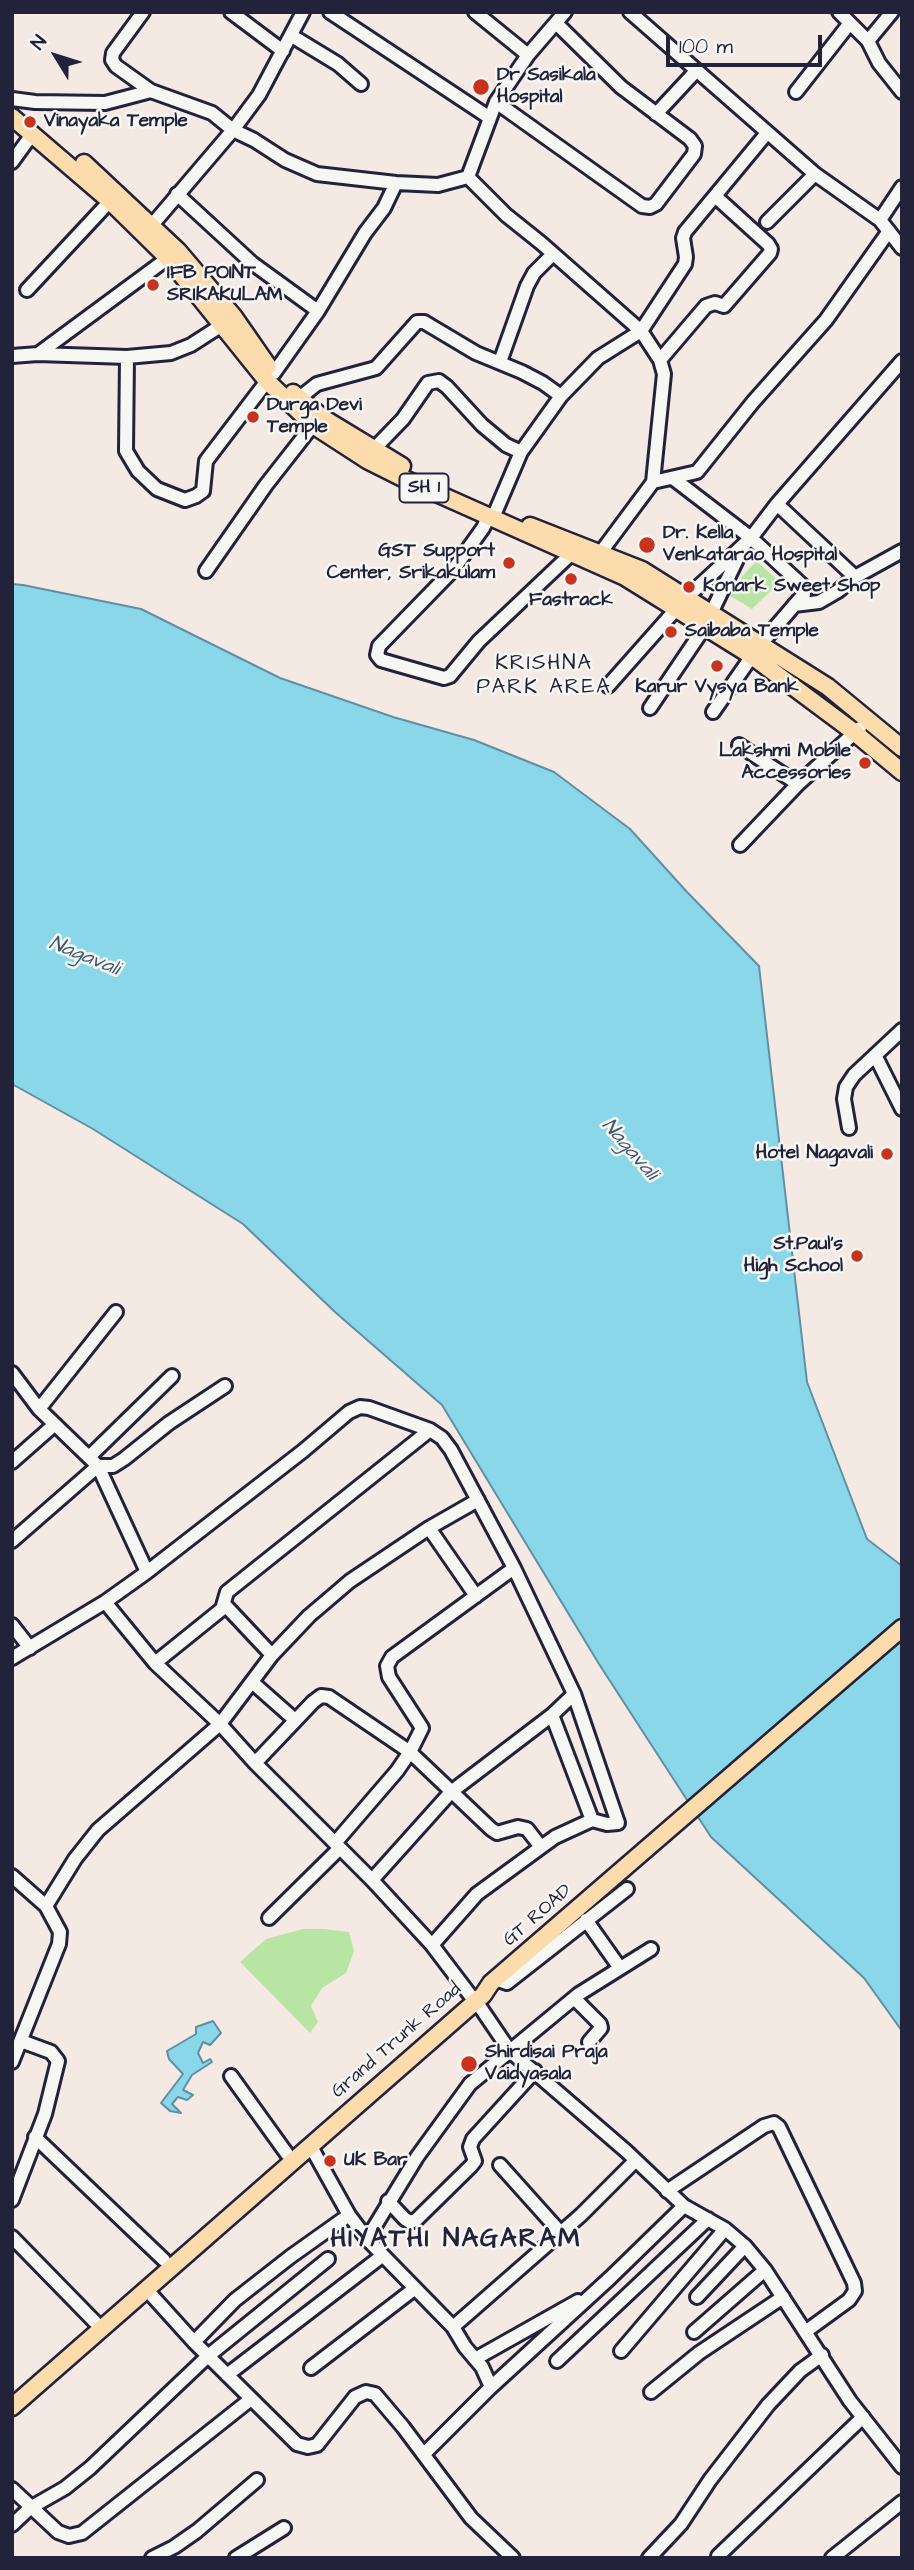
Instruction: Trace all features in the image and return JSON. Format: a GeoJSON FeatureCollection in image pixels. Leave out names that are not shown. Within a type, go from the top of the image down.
{"type":"FeatureCollection","features":[{"type":"Feature","properties":{"kind":"main road","name":"SH 1"},"geometry":{"type":"LineString","coordinates":[[12,101],[178,251],[234,317],[271,377],[323,418],[373,450],[491,515],[681,604],[756,650],[828,687],[902,748]]}},
{"type":"Feature","properties":{"kind":"main road","name":"SH 1"},"geometry":{"type":"LineString","coordinates":[[12,117],[110,201],[168,258],[222,325],[313,425],[367,460],[491,515],[601,552],[642,570],[681,604]]}},
{"type":"Feature","properties":{"kind":"main road","name":"SH 1"},"geometry":{"type":"LineString","coordinates":[[756,650],[902,772]]}},
{"type":"Feature","properties":{"kind":"main road","name":"GT ROAD"},"geometry":{"type":"LineString","coordinates":[[494,1981],[902,1628]]}},
{"type":"Feature","properties":{"kind":"main road","name":"Grand Trunk Road"},"geometry":{"type":"LineString","coordinates":[[12,2407],[310,2145],[473,1998],[477,1989],[494,1981]]}},
{"type":"Feature","properties":{"kind":"main road","name":"Grand Trunk Road"},"geometry":{"type":"LineString","coordinates":[[12,2393],[287,2154],[473,1998]]}},
{"type":"Feature","properties":{"kind":"street"},"geometry":{"type":"LineString","coordinates":[[143,12],[113,53],[112,60],[116,66],[151,90],[212,113],[233,130],[254,139],[285,160],[317,174],[396,183],[438,185],[468,177]]}},
{"type":"Feature","properties":{"kind":"street"},"geometry":{"type":"LineString","coordinates":[[231,12],[284,51]]}},
{"type":"Feature","properties":{"kind":"street"},"geometry":{"type":"LineString","coordinates":[[152,225],[233,130],[259,95],[303,12]]}},
{"type":"Feature","properties":{"kind":"street"},"geometry":{"type":"LineString","coordinates":[[330,12],[490,118]]}},
{"type":"Feature","properties":{"kind":"street"},"geometry":{"type":"LineString","coordinates":[[475,12],[528,55]]}},
{"type":"Feature","properties":{"kind":"street"},"geometry":{"type":"LineString","coordinates":[[468,177],[496,102],[528,55],[565,12]]}},
{"type":"Feature","properties":{"kind":"street"},"geometry":{"type":"LineString","coordinates":[[630,12],[815,174],[880,220],[902,247]]}},
{"type":"Feature","properties":{"kind":"street"},"geometry":{"type":"LineString","coordinates":[[839,12],[868,41],[879,63],[902,92]]}},
{"type":"Feature","properties":{"kind":"street"},"geometry":{"type":"LineString","coordinates":[[868,41],[892,12]]}},
{"type":"Feature","properties":{"kind":"street"},"geometry":{"type":"LineString","coordinates":[[496,102],[642,205],[650,207],[656,204],[694,154],[695,146],[690,139],[621,87],[556,23]]}},
{"type":"Feature","properties":{"kind":"street"},"geometry":{"type":"LineString","coordinates":[[796,92],[850,23]]}},
{"type":"Feature","properties":{"kind":"street"},"geometry":{"type":"LineString","coordinates":[[292,36],[338,64],[361,84]]}},
{"type":"Feature","properties":{"kind":"street"},"geometry":{"type":"LineString","coordinates":[[656,114],[695,71]]}},
{"type":"Feature","properties":{"kind":"street"},"geometry":{"type":"LineString","coordinates":[[12,101],[105,103],[151,90]]}},
{"type":"Feature","properties":{"kind":"street"},"geometry":{"type":"LineString","coordinates":[[12,162],[33,133]]}},
{"type":"Feature","properties":{"kind":"street"},"geometry":{"type":"LineString","coordinates":[[570,554],[479,641],[450,676],[444,678],[382,660],[377,655],[379,646],[453,570],[483,528],[521,452],[561,396],[598,358],[641,331],[685,264],[685,232],[767,133]]}},
{"type":"Feature","properties":{"kind":"street"},"geometry":{"type":"LineString","coordinates":[[767,222],[815,174]]}},
{"type":"Feature","properties":{"kind":"street"},"geometry":{"type":"LineString","coordinates":[[468,177],[506,215],[641,331],[660,360],[664,374],[653,482],[601,552]]}},
{"type":"Feature","properties":{"kind":"street"},"geometry":{"type":"LineString","coordinates":[[127,357],[127,451],[138,471],[157,489],[185,500],[196,496],[203,491],[206,461],[318,311],[365,233],[384,208],[396,183]]}},
{"type":"Feature","properties":{"kind":"street"},"geometry":{"type":"LineString","coordinates":[[880,220],[902,187]]}},
{"type":"Feature","properties":{"kind":"street"},"geometry":{"type":"LineString","coordinates":[[177,194],[252,263],[318,311]]}},
{"type":"Feature","properties":{"kind":"street"},"geometry":{"type":"LineString","coordinates":[[660,360],[706,306],[710,303],[720,306],[727,303],[770,253],[768,244],[715,196]]}},
{"type":"Feature","properties":{"kind":"street"},"geometry":{"type":"LineString","coordinates":[[27,290],[110,201]]}},
{"type":"Feature","properties":{"kind":"street"},"geometry":{"type":"LineString","coordinates":[[653,482],[696,472],[753,402],[826,320],[889,231]]}},
{"type":"Feature","properties":{"kind":"street"},"geometry":{"type":"LineString","coordinates":[[500,362],[527,286],[534,273],[552,254]]}},
{"type":"Feature","properties":{"kind":"street"},"geometry":{"type":"LineString","coordinates":[[38,354],[168,258]]}},
{"type":"Feature","properties":{"kind":"street"},"geometry":{"type":"LineString","coordinates":[[298,399],[317,384],[376,368],[416,323],[424,322],[476,353],[543,383],[561,396]]}},
{"type":"Feature","properties":{"kind":"street"},"geometry":{"type":"LineString","coordinates":[[12,356],[38,354],[127,357],[171,353],[191,345],[222,325]]}},
{"type":"Feature","properties":{"kind":"street"},"geometry":{"type":"LineString","coordinates":[[608,686],[681,604],[748,541],[902,361]]}},
{"type":"Feature","properties":{"kind":"street"},"geometry":{"type":"LineString","coordinates":[[373,450],[403,419],[428,383],[439,381],[482,425],[506,445],[521,452]]}},
{"type":"Feature","properties":{"kind":"street"},"geometry":{"type":"LineString","coordinates":[[206,571],[266,485],[313,425]]}},
{"type":"Feature","properties":{"kind":"street"},"geometry":{"type":"LineString","coordinates":[[674,479],[802,585],[804,594],[756,650],[713,712]]}},
{"type":"Feature","properties":{"kind":"street"},"geometry":{"type":"LineString","coordinates":[[777,504],[855,577]]}},
{"type":"Feature","properties":{"kind":"street"},"geometry":{"type":"LineString","coordinates":[[650,708],[707,621],[748,541]]}},
{"type":"Feature","properties":{"kind":"street"},"geometry":{"type":"LineString","coordinates":[[794,605],[819,601],[902,551]]}},
{"type":"Feature","properties":{"kind":"street"},"geometry":{"type":"LineString","coordinates":[[740,845],[798,784],[869,721]]}},
{"type":"Feature","properties":{"kind":"street"},"geometry":{"type":"LineString","coordinates":[[739,745],[798,784]]}},
{"type":"Feature","properties":{"kind":"street"},"geometry":{"type":"LineString","coordinates":[[849,1128],[844,1099],[846,1087],[854,1075],[902,1030]]}},
{"type":"Feature","properties":{"kind":"street"},"geometry":{"type":"LineString","coordinates":[[875,1055],[902,1109]]}},
{"type":"Feature","properties":{"kind":"street"},"geometry":{"type":"LineString","coordinates":[[39,1409],[117,1312]]}},
{"type":"Feature","properties":{"kind":"street"},"geometry":{"type":"LineString","coordinates":[[12,1373],[39,1409],[93,1462],[148,1572]]}},
{"type":"Feature","properties":{"kind":"street"},"geometry":{"type":"LineString","coordinates":[[12,1541],[93,1462],[172,1376]]}},
{"type":"Feature","properties":{"kind":"street"},"geometry":{"type":"LineString","coordinates":[[93,1462],[113,1466],[169,1423],[225,1386]]}},
{"type":"Feature","properties":{"kind":"street"},"geometry":{"type":"LineString","coordinates":[[12,1658],[105,1602],[148,1572],[349,1412],[360,1407],[369,1408],[430,1430],[442,1438],[514,1568],[574,1694],[618,1823],[607,1824],[592,1820],[555,1837],[477,1894],[432,1945]]}},
{"type":"Feature","properties":{"kind":"street"},"geometry":{"type":"LineString","coordinates":[[12,1462],[54,1425]]}},
{"type":"Feature","properties":{"kind":"street"},"geometry":{"type":"LineString","coordinates":[[272,1655],[225,1605],[223,1599],[227,1592],[430,1430]]}},
{"type":"Feature","properties":{"kind":"street"},"geometry":{"type":"LineString","coordinates":[[46,1906],[75,1859],[98,1830],[220,1724],[272,1655],[309,1616],[349,1581],[429,1528],[478,1500]]}},
{"type":"Feature","properties":{"kind":"street"},"geometry":{"type":"LineString","coordinates":[[429,1528],[476,1596]]}},
{"type":"Feature","properties":{"kind":"street"},"geometry":{"type":"LineString","coordinates":[[269,1917],[338,1845],[410,1752],[422,1728],[389,1676],[387,1666],[392,1657],[514,1568]]}},
{"type":"Feature","properties":{"kind":"street"},"geometry":{"type":"LineString","coordinates":[[105,1602],[155,1663],[220,1724],[432,1945],[510,2051],[684,2206],[725,2229],[745,2246],[765,2270],[863,2417],[902,2467]]}},
{"type":"Feature","properties":{"kind":"street"},"geometry":{"type":"LineString","coordinates":[[155,1663],[217,1615],[225,1605]]}},
{"type":"Feature","properties":{"kind":"street"},"geometry":{"type":"LineString","coordinates":[[12,1625],[30,1648]]}},
{"type":"Feature","properties":{"kind":"street"},"geometry":{"type":"LineString","coordinates":[[252,1682],[295,1720]]}},
{"type":"Feature","properties":{"kind":"street"},"geometry":{"type":"LineString","coordinates":[[372,1880],[451,1792],[552,1715],[574,1694]]}},
{"type":"Feature","properties":{"kind":"street"},"geometry":{"type":"LineString","coordinates":[[255,1763],[321,1696],[329,1697],[410,1752],[491,1829],[497,1833],[518,1827],[527,1829],[541,1847]]}},
{"type":"Feature","properties":{"kind":"street"},"geometry":{"type":"LineString","coordinates":[[552,1715],[592,1820]]}},
{"type":"Feature","properties":{"kind":"street"},"geometry":{"type":"LineString","coordinates":[[12,1876],[46,1906],[60,1932],[59,1944],[12,2062]]}},
{"type":"Feature","properties":{"kind":"street"},"geometry":{"type":"LineString","coordinates":[[494,1981],[507,1983],[626,1889]]}},
{"type":"Feature","properties":{"kind":"street"},"geometry":{"type":"LineString","coordinates":[[586,1920],[620,1968]]}},
{"type":"Feature","properties":{"kind":"street"},"geometry":{"type":"LineString","coordinates":[[367,2239],[417,2157],[470,2084],[574,1997],[650,1948]]}},
{"type":"Feature","properties":{"kind":"street"},"geometry":{"type":"LineString","coordinates":[[574,1997],[600,2024],[601,2028],[589,2042]]}},
{"type":"Feature","properties":{"kind":"street"},"geometry":{"type":"LineString","coordinates":[[12,2200],[52,2090],[58,2061],[51,2052],[21,2041]]}},
{"type":"Feature","properties":{"kind":"street"},"geometry":{"type":"LineString","coordinates":[[388,2201],[405,2219],[410,2222],[416,2220],[471,2166],[474,2161],[470,2147],[472,2139],[535,2071]]}},
{"type":"Feature","properties":{"kind":"street"},"geometry":{"type":"LineString","coordinates":[[231,2076],[287,2154]]}},
{"type":"Feature","properties":{"kind":"street"},"geometry":{"type":"LineString","coordinates":[[667,2191],[764,2126],[774,2123],[779,2127],[854,2283],[855,2291],[849,2300],[805,2332]]}},
{"type":"Feature","properties":{"kind":"street"},"geometry":{"type":"LineString","coordinates":[[35,2137],[164,2260]]}},
{"type":"Feature","properties":{"kind":"street"},"geometry":{"type":"LineString","coordinates":[[310,2145],[349,2215],[382,2256],[453,2327],[482,2367],[491,2387]]}},
{"type":"Feature","properties":{"kind":"street"},"geometry":{"type":"LineString","coordinates":[[453,2327],[581,2216],[635,2161]]}},
{"type":"Feature","properties":{"kind":"street"},"geometry":{"type":"LineString","coordinates":[[500,2165],[560,2232]]}},
{"type":"Feature","properties":{"kind":"street"},"geometry":{"type":"LineString","coordinates":[[424,2454],[491,2387],[684,2206]]}},
{"type":"Feature","properties":{"kind":"street"},"geometry":{"type":"LineString","coordinates":[[194,2342],[235,2300],[349,2215]]}},
{"type":"Feature","properties":{"kind":"street"},"geometry":{"type":"LineString","coordinates":[[558,2361],[708,2219]]}},
{"type":"Feature","properties":{"kind":"street"},"geometry":{"type":"LineString","coordinates":[[621,2351],[725,2229]]}},
{"type":"Feature","properties":{"kind":"street"},"geometry":{"type":"LineString","coordinates":[[15,2245],[95,2322]]}},
{"type":"Feature","properties":{"kind":"street"},"geometry":{"type":"LineString","coordinates":[[697,2297],[745,2246]]}},
{"type":"Feature","properties":{"kind":"street"},"geometry":{"type":"LineString","coordinates":[[227,2375],[382,2256]]}},
{"type":"Feature","properties":{"kind":"street"},"geometry":{"type":"LineString","coordinates":[[12,2525],[30,2508],[65,2488],[90,2468],[208,2356],[328,2259]]}},
{"type":"Feature","properties":{"kind":"street"},"geometry":{"type":"LineString","coordinates":[[694,2332],[765,2270]]}},
{"type":"Feature","properties":{"kind":"street"},"geometry":{"type":"LineString","coordinates":[[312,2368],[414,2289]]}},
{"type":"Feature","properties":{"kind":"street"},"geometry":{"type":"LineString","coordinates":[[475,2359],[598,2289]]}},
{"type":"Feature","properties":{"kind":"street"},"geometry":{"type":"LineString","coordinates":[[146,2290],[194,2342],[297,2444],[309,2447],[317,2445],[355,2397],[366,2392],[375,2394],[471,2518],[513,2558]]}},
{"type":"Feature","properties":{"kind":"street"},"geometry":{"type":"LineString","coordinates":[[651,2392],[699,2353],[783,2297]]}},
{"type":"Feature","properties":{"kind":"street"},"geometry":{"type":"LineString","coordinates":[[649,2558],[681,2524],[710,2480],[768,2405],[800,2371],[822,2355]]}},
{"type":"Feature","properties":{"kind":"street"},"geometry":{"type":"LineString","coordinates":[[12,2488],[58,2532],[69,2536],[82,2533],[251,2399]]}},
{"type":"Feature","properties":{"kind":"street"},"geometry":{"type":"LineString","coordinates":[[718,2556],[863,2417]]}},
{"type":"Feature","properties":{"kind":"street"},"geometry":{"type":"LineString","coordinates":[[152,2558],[174,2547],[197,2530],[257,2480]]}},
{"type":"Feature","properties":{"kind":"street"},"geometry":{"type":"LineString","coordinates":[[832,2558],[902,2502]]}},
{"type":"Feature","properties":{"kind":"street"},"geometry":{"type":"LineString","coordinates":[[236,2558],[284,2528]]}},
{"type":"Feature","properties":{"kind":"green space"},"geometry":{"type":"Polygon","coordinates":[[[756,561],[780,582],[752,609],[727,594],[756,561]]]}},
{"type":"Feature","properties":{"kind":"green space"},"geometry":{"type":"Polygon","coordinates":[[[303,1929],[349,1932],[354,1951],[346,1973],[322,1988],[311,2006],[318,2022],[310,2033],[240,1962],[266,1939],[303,1929]]]}},
{"type":"Feature","properties":{"kind":"water","name":"Nagavali"},"geometry":{"type":"Polygon","coordinates":[[[12,584],[141,609],[280,678],[393,717],[474,740],[554,772],[630,829],[759,966],[807,1382],[867,1539],[902,1566],[902,2031],[864,1978],[711,1837],[599,1664],[442,1405],[335,1312],[243,1224],[93,1129],[12,1084],[12,584]]]}},
{"type":"Feature","properties":{"kind":"water"},"geometry":{"type":"Polygon","coordinates":[[[213,2021],[221,2033],[210,2045],[203,2042],[198,2053],[203,2063],[210,2059],[212,2062],[192,2075],[183,2090],[193,2095],[187,2100],[178,2097],[172,2104],[181,2113],[170,2111],[161,2103],[183,2074],[169,2059],[167,2051],[196,2034],[196,2027],[213,2021]]]}},
{"type":"Feature","properties":{"kind":"place","name":"Dr Sasikala Hospital"},"geometry":{"type":"Point","coordinates":[481,87]}},
{"type":"Feature","properties":{"kind":"place","name":"Vinayaka Temple"},"geometry":{"type":"Point","coordinates":[30,122]}},
{"type":"Feature","properties":{"kind":"place","name":"IFB POINT SRIKAKULAM"},"geometry":{"type":"Point","coordinates":[153,285]}},
{"type":"Feature","properties":{"kind":"place","name":"Durga Devi Temple"},"geometry":{"type":"Point","coordinates":[253,417]}},
{"type":"Feature","properties":{"kind":"place","name":"Dr. Kella Venkatarao Hospital"},"geometry":{"type":"Point","coordinates":[647,545]}},
{"type":"Feature","properties":{"kind":"place","name":"GST Support Center, Srikakulam"},"geometry":{"type":"Point","coordinates":[509,563]}},
{"type":"Feature","properties":{"kind":"place","name":"Fastrack"},"geometry":{"type":"Point","coordinates":[571,579]}},
{"type":"Feature","properties":{"kind":"place","name":"Konark Sweet Shop"},"geometry":{"type":"Point","coordinates":[689,587]}},
{"type":"Feature","properties":{"kind":"place","name":"Saibaba Temple"},"geometry":{"type":"Point","coordinates":[671,632]}},
{"type":"Feature","properties":{"kind":"place","name":"Karur Vysya Bank"},"geometry":{"type":"Point","coordinates":[717,666]}},
{"type":"Feature","properties":{"kind":"place","name":"Lakshmi Mobile Accessories"},"geometry":{"type":"Point","coordinates":[865,763]}},
{"type":"Feature","properties":{"kind":"place","name":"Hotel Nagavali"},"geometry":{"type":"Point","coordinates":[887,1154]}},
{"type":"Feature","properties":{"kind":"place","name":"St.Paul's High School"},"geometry":{"type":"Point","coordinates":[857,1256]}},
{"type":"Feature","properties":{"kind":"place","name":"Shirdisai Praja Vaidyasala"},"geometry":{"type":"Point","coordinates":[469,2064]}},
{"type":"Feature","properties":{"kind":"place","name":"UK Bar"},"geometry":{"type":"Point","coordinates":[330,2161]}},
{"type":"Feature","properties":{"kind":"district","name":"KRISHNA PARK AREA"},"geometry":{"type":"Point","coordinates":[544,677]}},
{"type":"Feature","properties":{"kind":"district","name":"HIYATHI NAGARAM"},"geometry":{"type":"Point","coordinates":[456,2241]}}]}
